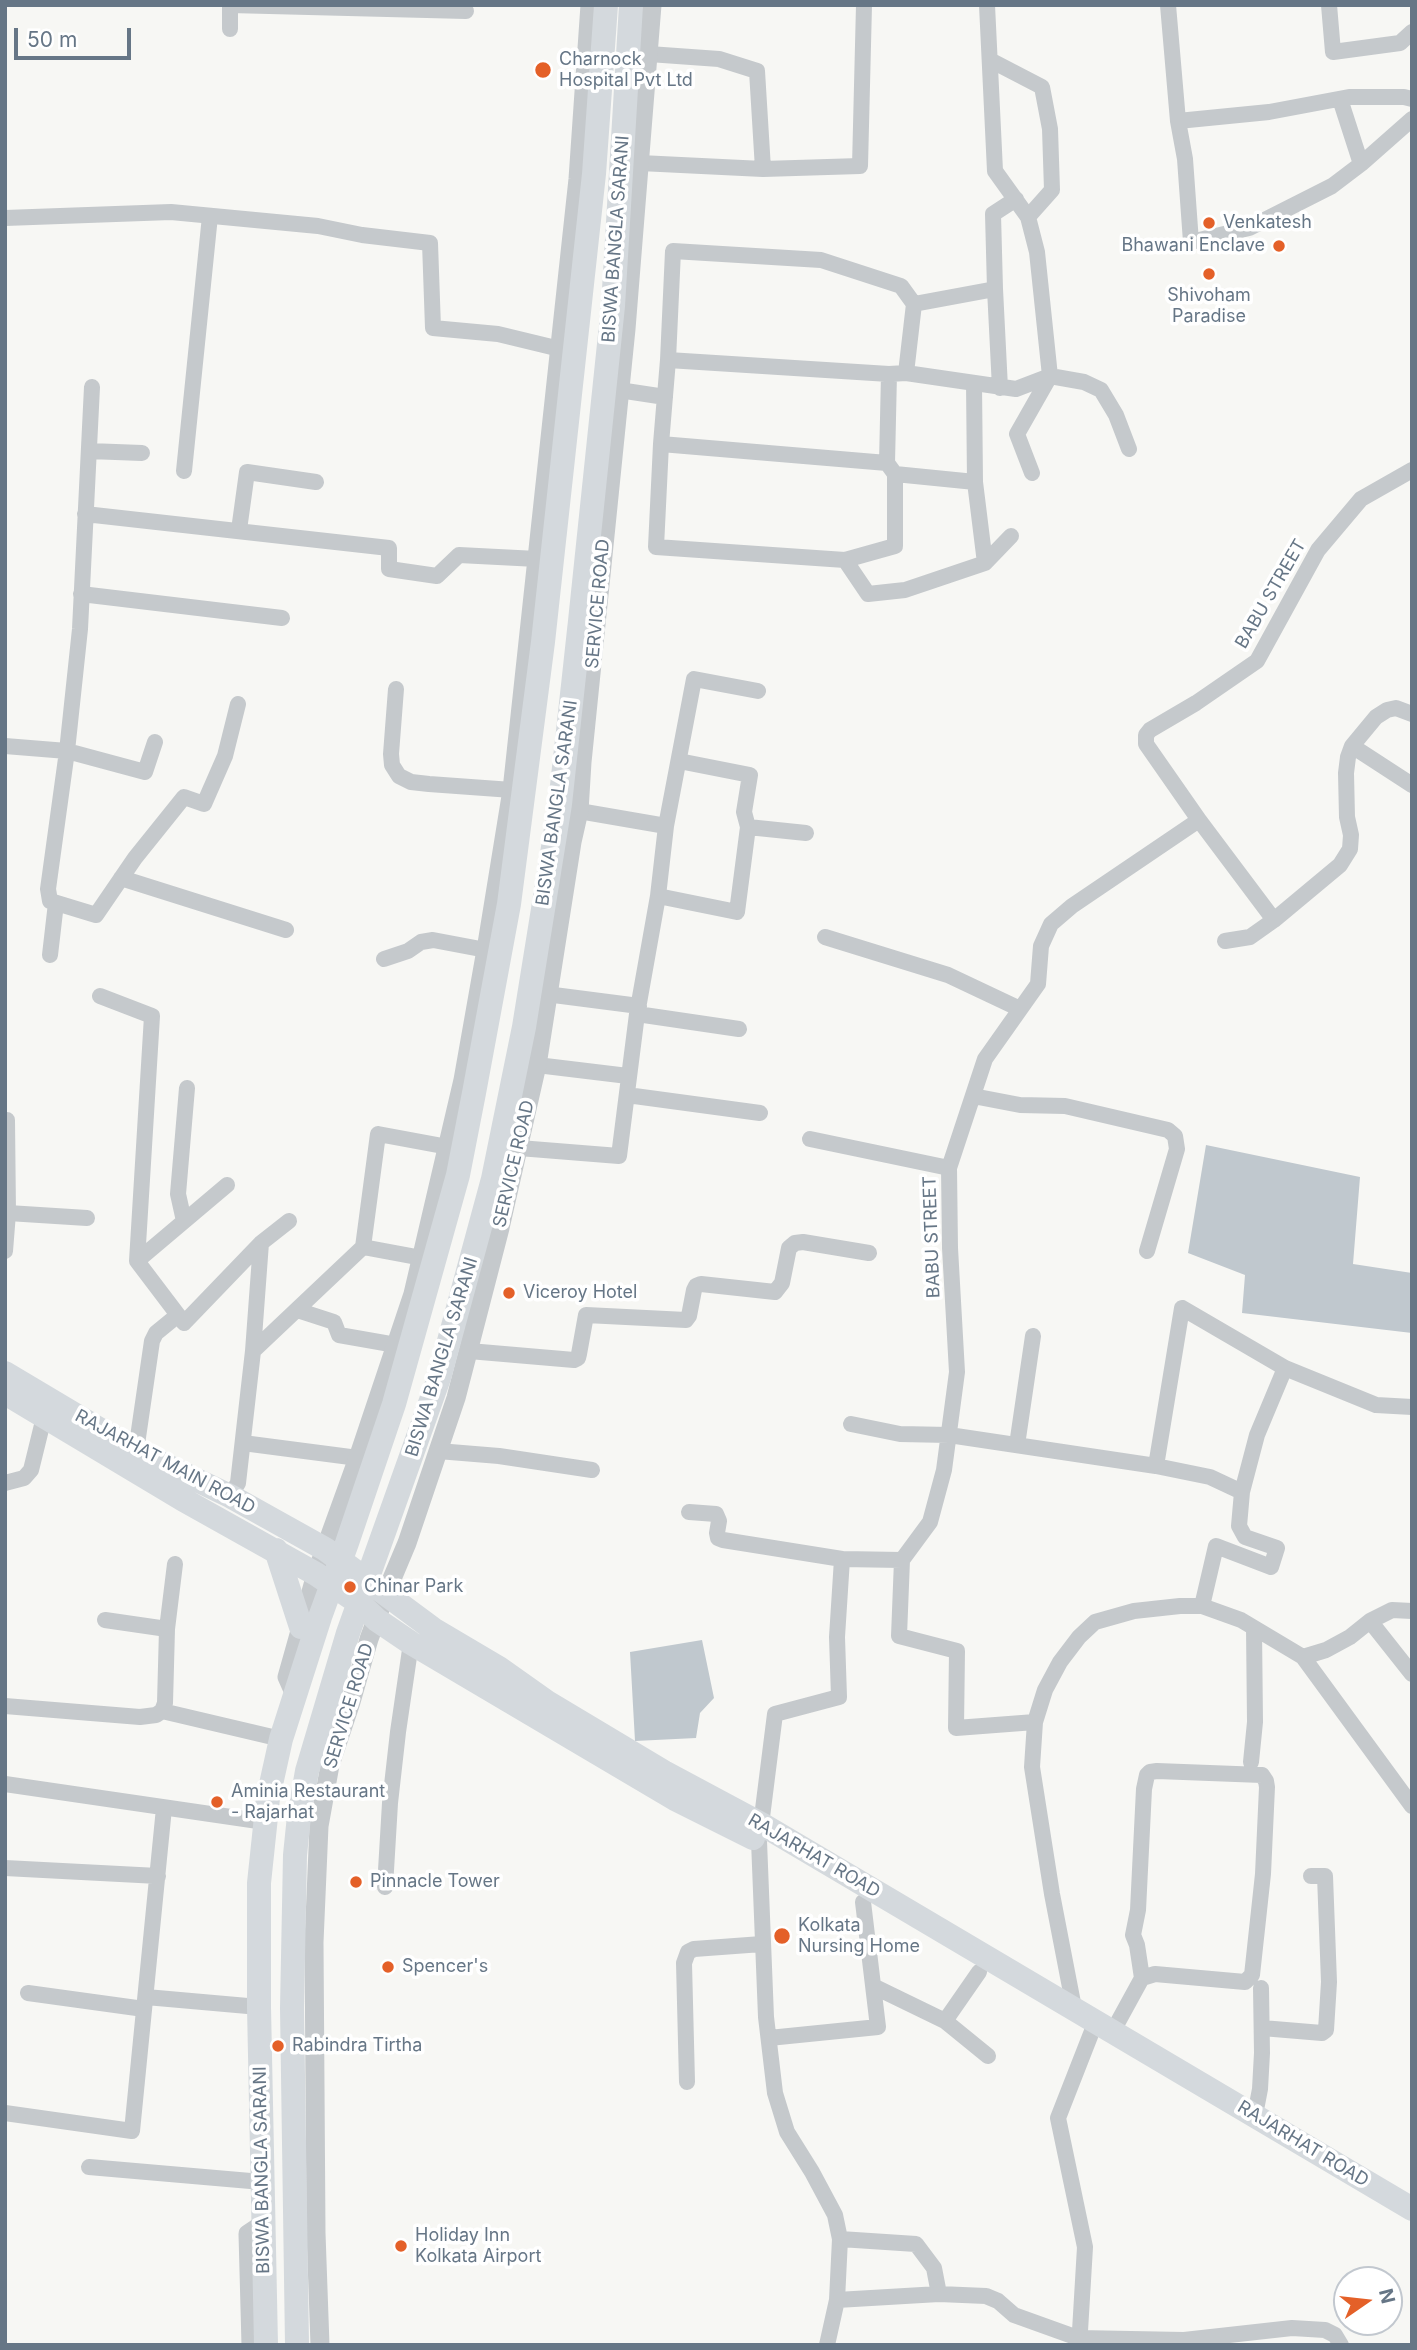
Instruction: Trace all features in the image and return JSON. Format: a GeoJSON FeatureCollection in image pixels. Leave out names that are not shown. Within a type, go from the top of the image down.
{"type":"FeatureCollection","features":[{"type":"Feature","properties":{"kind":"main road","name":"BISWA BANGLA SARANI"},"geometry":{"type":"LineString","coordinates":[[333,1555],[394,1404],[455,1148],[501,903],[541,656],[579,242],[594,174],[606,5]]}},
{"type":"Feature","properties":{"kind":"main road","name":"BISWA BANGLA SARANI"},"geometry":{"type":"LineString","coordinates":[[377,1586],[439,1377],[493,1179],[573,803],[613,306],[631,5]]}},
{"type":"Feature","properties":{"kind":"main road","name":"RAJARHAT MAIN ROAD"},"geometry":{"type":"LineString","coordinates":[[5,1373],[136,1451],[230,1496],[333,1555]]}},
{"type":"Feature","properties":{"kind":"main road","name":"RAJARHAT MAIN ROAD"},"geometry":{"type":"LineString","coordinates":[[5,1393],[324,1580]]}},
{"type":"Feature","properties":{"kind":"main road"},"geometry":{"type":"LineString","coordinates":[[276,1550],[301,1627]]}},
{"type":"Feature","properties":{"kind":"main road"},"geometry":{"type":"LineString","coordinates":[[333,1555],[377,1586],[368,1612],[324,1580],[333,1555]]}},
{"type":"Feature","properties":{"kind":"main road","name":"BISWA BANGLA SARANI"},"geometry":{"type":"LineString","coordinates":[[266,2345],[259,2007],[260,1883],[265,1822],[281,1739],[324,1580]]}},
{"type":"Feature","properties":{"kind":"main road","name":"RAJARHAT ROAD"},"geometry":{"type":"LineString","coordinates":[[377,1586],[433,1629],[761,1833],[863,1902],[979,1972],[1093,2024],[1249,2126],[1412,2225]]}},
{"type":"Feature","properties":{"kind":"main road","name":"BISWA BANGLA SARANI"},"geometry":{"type":"LineString","coordinates":[[297,2345],[292,2008],[297,1835],[314,1743],[368,1612]]}},
{"type":"Feature","properties":{"kind":"main road","name":"RAJARHAT ROAD"},"geometry":{"type":"LineString","coordinates":[[368,1612],[411,1643],[675,1799],[761,1833],[1255,2115],[1412,2209]]}},
{"type":"Feature","properties":{"kind":"street"},"geometry":{"type":"LineString","coordinates":[[230,29],[230,5],[466,11]]}},
{"type":"Feature","properties":{"kind":"street"},"geometry":{"type":"LineString","coordinates":[[333,1555],[358,1458],[413,1294],[455,1148],[463,1080],[486,950],[501,903],[560,349],[579,242],[578,178],[590,5]]}},
{"type":"Feature","properties":{"kind":"street","name":"SERVICE ROAD"},"geometry":{"type":"LineString","coordinates":[[377,1586],[407,1543],[438,1451],[468,1351],[537,1065],[546,994],[572,842],[573,803],[620,390],[652,5]]}},
{"type":"Feature","properties":{"kind":"street"},"geometry":{"type":"LineString","coordinates":[[640,163],[763,169],[860,166],[864,5]]}},
{"type":"Feature","properties":{"kind":"street"},"geometry":{"type":"LineString","coordinates":[[987,5],[995,171],[1028,216],[1037,252],[1050,376],[1017,434],[1032,473]]}},
{"type":"Feature","properties":{"kind":"street"},"geometry":{"type":"LineString","coordinates":[[1167,5],[1178,121],[1185,159],[1191,242],[1249,228],[1332,186],[1412,119]]}},
{"type":"Feature","properties":{"kind":"street"},"geometry":{"type":"LineString","coordinates":[[1329,5],[1332,52],[1400,43],[1412,32]]}},
{"type":"Feature","properties":{"kind":"street"},"geometry":{"type":"LineString","coordinates":[[649,54],[719,58],[757,71],[763,169]]}},
{"type":"Feature","properties":{"kind":"street"},"geometry":{"type":"LineString","coordinates":[[990,60],[1042,87],[1050,129],[1052,190],[1028,216]]}},
{"type":"Feature","properties":{"kind":"street"},"geometry":{"type":"LineString","coordinates":[[1178,121],[1269,112],[1349,97],[1412,99]]}},
{"type":"Feature","properties":{"kind":"street"},"geometry":{"type":"LineString","coordinates":[[1340,99],[1361,164]]}},
{"type":"Feature","properties":{"kind":"street"},"geometry":{"type":"LineString","coordinates":[[1000,388],[993,214],[1016,199]]}},
{"type":"Feature","properties":{"kind":"street"},"geometry":{"type":"LineString","coordinates":[[5,218],[171,212],[318,226],[362,235],[430,243],[433,328],[498,334],[560,349]]}},
{"type":"Feature","properties":{"kind":"street"},"geometry":{"type":"LineString","coordinates":[[184,471],[210,216]]}},
{"type":"Feature","properties":{"kind":"street"},"geometry":{"type":"LineString","coordinates":[[889,374],[895,546],[845,559],[656,547],[673,251],[821,260],[901,286],[914,304],[906,373]]}},
{"type":"Feature","properties":{"kind":"street"},"geometry":{"type":"LineString","coordinates":[[914,304],[995,289]]}},
{"type":"Feature","properties":{"kind":"street"},"geometry":{"type":"LineString","coordinates":[[668,360],[906,373],[1016,389],[1050,376],[1084,382],[1101,390],[1116,415],[1129,449]]}},
{"type":"Feature","properties":{"kind":"street"},"geometry":{"type":"LineString","coordinates":[[974,383],[975,482],[985,563]]}},
{"type":"Feature","properties":{"kind":"street"},"geometry":{"type":"LineString","coordinates":[[92,387],[82,594],[67,751],[48,889],[50,901],[96,915],[184,797],[204,804],[225,756],[238,705]]}},
{"type":"Feature","properties":{"kind":"street"},"geometry":{"type":"LineString","coordinates":[[620,390],[665,397]]}},
{"type":"Feature","properties":{"kind":"street"},"geometry":{"type":"LineString","coordinates":[[661,444],[891,469],[975,482]]}},
{"type":"Feature","properties":{"kind":"street"},"geometry":{"type":"LineString","coordinates":[[89,451],[142,453]]}},
{"type":"Feature","properties":{"kind":"street","name":"BABU STREET"},"geometry":{"type":"LineString","coordinates":[[902,1560],[930,1522],[944,1469],[957,1372],[950,1248],[949,1168],[985,1059],[1038,984],[1041,946],[1051,924],[1072,906],[1199,820],[1146,744],[1146,735],[1257,661],[1318,550],[1361,499],[1412,470]]}},
{"type":"Feature","properties":{"kind":"street"},"geometry":{"type":"LineString","coordinates":[[239,530],[247,472],[316,482]]}},
{"type":"Feature","properties":{"kind":"street"},"geometry":{"type":"LineString","coordinates":[[85,514],[389,548],[389,569],[436,576],[459,555],[537,559]]}},
{"type":"Feature","properties":{"kind":"street"},"geometry":{"type":"LineString","coordinates":[[845,559],[868,594],[905,590],[985,563],[1011,536]]}},
{"type":"Feature","properties":{"kind":"street"},"geometry":{"type":"LineString","coordinates":[[82,594],[282,618]]}},
{"type":"Feature","properties":{"kind":"street"},"geometry":{"type":"LineString","coordinates":[[519,1148],[619,1156],[628,1076],[658,896],[666,826],[694,679],[758,691]]}},
{"type":"Feature","properties":{"kind":"street"},"geometry":{"type":"LineString","coordinates":[[396,690],[391,754],[392,765],[399,776],[411,782],[512,789]]}},
{"type":"Feature","properties":{"kind":"street"},"geometry":{"type":"LineString","coordinates":[[1225,942],[1250,937],[1340,865],[1350,849],[1346,773],[1353,746],[1376,717],[1387,710],[1396,708],[1412,714]]}},
{"type":"Feature","properties":{"kind":"street"},"geometry":{"type":"LineString","coordinates":[[5,746],[67,751],[145,772],[155,742]]}},
{"type":"Feature","properties":{"kind":"street"},"geometry":{"type":"LineString","coordinates":[[1353,746],[1412,785]]}},
{"type":"Feature","properties":{"kind":"street"},"geometry":{"type":"LineString","coordinates":[[658,896],[737,912],[748,827],[744,813],[750,775],[679,761]]}},
{"type":"Feature","properties":{"kind":"street"},"geometry":{"type":"LineString","coordinates":[[573,803],[666,826]]}},
{"type":"Feature","properties":{"kind":"street"},"geometry":{"type":"LineString","coordinates":[[1199,820],[1274,920]]}},
{"type":"Feature","properties":{"kind":"street"},"geometry":{"type":"LineString","coordinates":[[748,827],[806,834]]}},
{"type":"Feature","properties":{"kind":"street"},"geometry":{"type":"LineString","coordinates":[[121,878],[286,930]]}},
{"type":"Feature","properties":{"kind":"street"},"geometry":{"type":"LineString","coordinates":[[50,955],[56,903]]}},
{"type":"Feature","properties":{"kind":"street"},"geometry":{"type":"LineString","coordinates":[[825,937],[948,975],[1020,1009]]}},
{"type":"Feature","properties":{"kind":"street"},"geometry":{"type":"LineString","coordinates":[[384,959],[408,951],[421,942],[433,940],[486,950]]}},
{"type":"Feature","properties":{"kind":"street"},"geometry":{"type":"LineString","coordinates":[[546,994],[739,1029]]}},
{"type":"Feature","properties":{"kind":"street"},"geometry":{"type":"LineString","coordinates":[[100,996],[152,1016],[137,1261],[184,1323],[261,1243],[289,1221]]}},
{"type":"Feature","properties":{"kind":"street"},"geometry":{"type":"LineString","coordinates":[[537,1065],[628,1076]]}},
{"type":"Feature","properties":{"kind":"street"},"geometry":{"type":"LineString","coordinates":[[184,1221],[178,1194],[187,1088]]}},
{"type":"Feature","properties":{"kind":"street"},"geometry":{"type":"LineString","coordinates":[[627,1095],[760,1113]]}},
{"type":"Feature","properties":{"kind":"street"},"geometry":{"type":"LineString","coordinates":[[973,1096],[1020,1105],[1065,1106],[1168,1130],[1175,1136],[1177,1149],[1147,1251]]}},
{"type":"Feature","properties":{"kind":"street"},"geometry":{"type":"LineString","coordinates":[[5,1251],[8,1213],[7,1120]]}},
{"type":"Feature","properties":{"kind":"street"},"geometry":{"type":"LineString","coordinates":[[254,1351],[363,1247],[378,1134],[455,1148]]}},
{"type":"Feature","properties":{"kind":"street"},"geometry":{"type":"LineString","coordinates":[[810,1139],[949,1168]]}},
{"type":"Feature","properties":{"kind":"street"},"geometry":{"type":"LineString","coordinates":[[137,1261],[227,1185]]}},
{"type":"Feature","properties":{"kind":"street"},"geometry":{"type":"LineString","coordinates":[[8,1213],[87,1218]]}},
{"type":"Feature","properties":{"kind":"street"},"geometry":{"type":"LineString","coordinates":[[468,1351],[574,1360],[578,1359],[586,1315],[686,1320],[690,1316],[694,1290],[701,1284],[775,1292],[782,1283],[789,1248],[795,1244],[803,1242],[869,1253]]}},
{"type":"Feature","properties":{"kind":"street"},"geometry":{"type":"LineString","coordinates":[[230,1496],[238,1483],[243,1443],[254,1351],[261,1243]]}},
{"type":"Feature","properties":{"kind":"street"},"geometry":{"type":"LineString","coordinates":[[363,1247],[422,1258]]}},
{"type":"Feature","properties":{"kind":"street"},"geometry":{"type":"LineString","coordinates":[[1156,1466],[1182,1308],[1285,1368],[1376,1405],[1412,1407]]}},
{"type":"Feature","properties":{"kind":"street"},"geometry":{"type":"LineString","coordinates":[[297,1310],[334,1322],[339,1335],[396,1345]]}},
{"type":"Feature","properties":{"kind":"street"},"geometry":{"type":"LineString","coordinates":[[136,1451],[152,1341],[156,1333],[178,1315]]}},
{"type":"Feature","properties":{"kind":"street"},"geometry":{"type":"LineString","coordinates":[[1017,1445],[1033,1336]]}},
{"type":"Feature","properties":{"kind":"street"},"geometry":{"type":"LineString","coordinates":[[1202,1606],[1216,1546],[1271,1567],[1277,1548],[1245,1537],[1239,1526],[1242,1492],[1257,1435],[1285,1368]]}},
{"type":"Feature","properties":{"kind":"street"},"geometry":{"type":"LineString","coordinates":[[5,1483],[24,1478],[30,1470],[44,1417]]}},
{"type":"Feature","properties":{"kind":"street"},"geometry":{"type":"LineString","coordinates":[[851,1424],[900,1434],[949,1435],[1156,1466],[1210,1477],[1242,1492]]}},
{"type":"Feature","properties":{"kind":"street"},"geometry":{"type":"LineString","coordinates":[[243,1443],[358,1458]]}},
{"type":"Feature","properties":{"kind":"street"},"geometry":{"type":"LineString","coordinates":[[438,1451],[499,1456],[592,1470]]}},
{"type":"Feature","properties":{"kind":"street"},"geometry":{"type":"LineString","coordinates":[[689,1513],[716,1514],[719,1521],[717,1533],[723,1540],[842,1559],[902,1560],[899,1636],[957,1651],[956,1728],[1035,1722]]}},
{"type":"Feature","properties":{"kind":"street"},"geometry":{"type":"LineString","coordinates":[[827,2345],[837,2300],[840,2239],[835,2215],[788,2132],[775,2093],[762,1944],[761,1833],[775,1714],[839,1697],[837,1637],[842,1559]]}},
{"type":"Feature","properties":{"kind":"street"},"geometry":{"type":"LineString","coordinates":[[5,1706],[140,1717],[156,1715],[162,1711],[165,1703],[167,1629],[175,1564]]}},
{"type":"Feature","properties":{"kind":"street"},"geometry":{"type":"LineString","coordinates":[[295,1695],[287,1677],[301,1627],[324,1580]]}},
{"type":"Feature","properties":{"kind":"street"},"geometry":{"type":"LineString","coordinates":[[1093,2024],[1052,1894],[1032,1766],[1035,1722],[1045,1690],[1060,1662],[1079,1637],[1096,1622],[1134,1611],[1180,1606],[1202,1606],[1241,1620],[1303,1657],[1412,1806]]}},
{"type":"Feature","properties":{"kind":"street"},"geometry":{"type":"LineString","coordinates":[[1303,1657],[1326,1650],[1350,1637],[1370,1621],[1392,1611],[1412,1611]]}},
{"type":"Feature","properties":{"kind":"street","name":"SERVICE ROAD"},"geometry":{"type":"LineString","coordinates":[[320,2345],[316,2233],[314,1955],[319,1826],[330,1765],[369,1639],[368,1612]]}},
{"type":"Feature","properties":{"kind":"street"},"geometry":{"type":"LineString","coordinates":[[105,1620],[167,1629]]}},
{"type":"Feature","properties":{"kind":"street"},"geometry":{"type":"LineString","coordinates":[[1370,1621],[1412,1674]]}},
{"type":"Feature","properties":{"kind":"street"},"geometry":{"type":"LineString","coordinates":[[1251,1762],[1255,1722],[1254,1628]]}},
{"type":"Feature","properties":{"kind":"street"},"geometry":{"type":"LineString","coordinates":[[385,1887],[398,1732],[411,1643]]}},
{"type":"Feature","properties":{"kind":"street"},"geometry":{"type":"LineString","coordinates":[[162,1711],[281,1739]]}},
{"type":"Feature","properties":{"kind":"street"},"geometry":{"type":"LineString","coordinates":[[1078,2341],[1085,2247],[1058,2118],[1093,2024],[1142,1978],[1156,1974],[1245,1982],[1252,1975],[1267,1787],[1262,1774],[1157,1771],[1147,1775],[1138,1910],[1132,1935],[1137,1945],[1142,1978]]}},
{"type":"Feature","properties":{"kind":"street"},"geometry":{"type":"LineString","coordinates":[[5,1784],[265,1822]]}},
{"type":"Feature","properties":{"kind":"street"},"geometry":{"type":"LineString","coordinates":[[5,2113],[132,2131],[164,1808]]}},
{"type":"Feature","properties":{"kind":"street"},"geometry":{"type":"LineString","coordinates":[[5,1868],[158,1876]]}},
{"type":"Feature","properties":{"kind":"street"},"geometry":{"type":"LineString","coordinates":[[1262,2028],[1322,2033],[1326,2030],[1329,1982],[1325,1876],[1311,1876]]}},
{"type":"Feature","properties":{"kind":"street"},"geometry":{"type":"LineString","coordinates":[[769,2038],[878,2028],[863,1902]]}},
{"type":"Feature","properties":{"kind":"street"},"geometry":{"type":"LineString","coordinates":[[687,2082],[684,1963],[688,1952],[694,1949],[762,1944]]}},
{"type":"Feature","properties":{"kind":"street"},"geometry":{"type":"LineString","coordinates":[[945,2021],[979,1972]]}},
{"type":"Feature","properties":{"kind":"street"},"geometry":{"type":"LineString","coordinates":[[875,1987],[945,2021],[988,2056]]}},
{"type":"Feature","properties":{"kind":"street"},"geometry":{"type":"LineString","coordinates":[[1255,2115],[1260,2089],[1261,1988]]}},
{"type":"Feature","properties":{"kind":"street"},"geometry":{"type":"LineString","coordinates":[[29,1993],[145,2003],[259,2007]]}},
{"type":"Feature","properties":{"kind":"street"},"geometry":{"type":"LineString","coordinates":[[89,2167],[262,2182]]}},
{"type":"Feature","properties":{"kind":"street"},"geometry":{"type":"LineString","coordinates":[[251,2345],[248,2234],[263,2224]]}},
{"type":"Feature","properties":{"kind":"street"},"geometry":{"type":"LineString","coordinates":[[840,2239],[916,2244],[934,2268],[939,2294]]}},
{"type":"Feature","properties":{"kind":"street"},"geometry":{"type":"LineString","coordinates":[[837,2300],[939,2294],[986,2296],[998,2301],[1014,2315],[1078,2341],[1184,2340],[1292,2328],[1325,2330],[1335,2335],[1341,2345]]}},
{"type":"Feature","properties":{"kind":"shaded area"},"geometry":{"type":"Polygon","coordinates":[[[1206,1145],[1360,1177],[1353,1264],[1412,1273],[1412,1333],[1242,1313],[1245,1275],[1188,1253],[1206,1145]]]}},
{"type":"Feature","properties":{"kind":"shaded area"},"geometry":{"type":"Polygon","coordinates":[[[702,1640],[714,1698],[700,1713],[696,1738],[635,1741],[630,1652],[702,1640]]]}},
{"type":"Feature","properties":{"kind":"place","name":"Charnock Hospital Pvt Ltd"},"geometry":{"type":"Point","coordinates":[543,70]}},
{"type":"Feature","properties":{"kind":"place","name":"Venkatesh"},"geometry":{"type":"Point","coordinates":[1209,223]}},
{"type":"Feature","properties":{"kind":"place","name":"Bhawani Enclave"},"geometry":{"type":"Point","coordinates":[1279,246]}},
{"type":"Feature","properties":{"kind":"place","name":"Shivoham Paradise"},"geometry":{"type":"Point","coordinates":[1209,274]}},
{"type":"Feature","properties":{"kind":"place","name":"Viceroy Hotel"},"geometry":{"type":"Point","coordinates":[509,1293]}},
{"type":"Feature","properties":{"kind":"place","name":"Chinar Park"},"geometry":{"type":"Point","coordinates":[350,1587]}},
{"type":"Feature","properties":{"kind":"place","name":"Aminia Restaurant - Rajarhat"},"geometry":{"type":"Point","coordinates":[217,1802]}},
{"type":"Feature","properties":{"kind":"place","name":"Pinnacle Tower"},"geometry":{"type":"Point","coordinates":[356,1882]}},
{"type":"Feature","properties":{"kind":"place","name":"Kolkata Nursing Home"},"geometry":{"type":"Point","coordinates":[782,1936]}},
{"type":"Feature","properties":{"kind":"place","name":"Spencer's"},"geometry":{"type":"Point","coordinates":[388,1967]}},
{"type":"Feature","properties":{"kind":"place","name":"Rabindra Tirtha"},"geometry":{"type":"Point","coordinates":[278,2046]}},
{"type":"Feature","properties":{"kind":"place","name":"Holiday Inn Kolkata Airport"},"geometry":{"type":"Point","coordinates":[401,2246]}}]}
